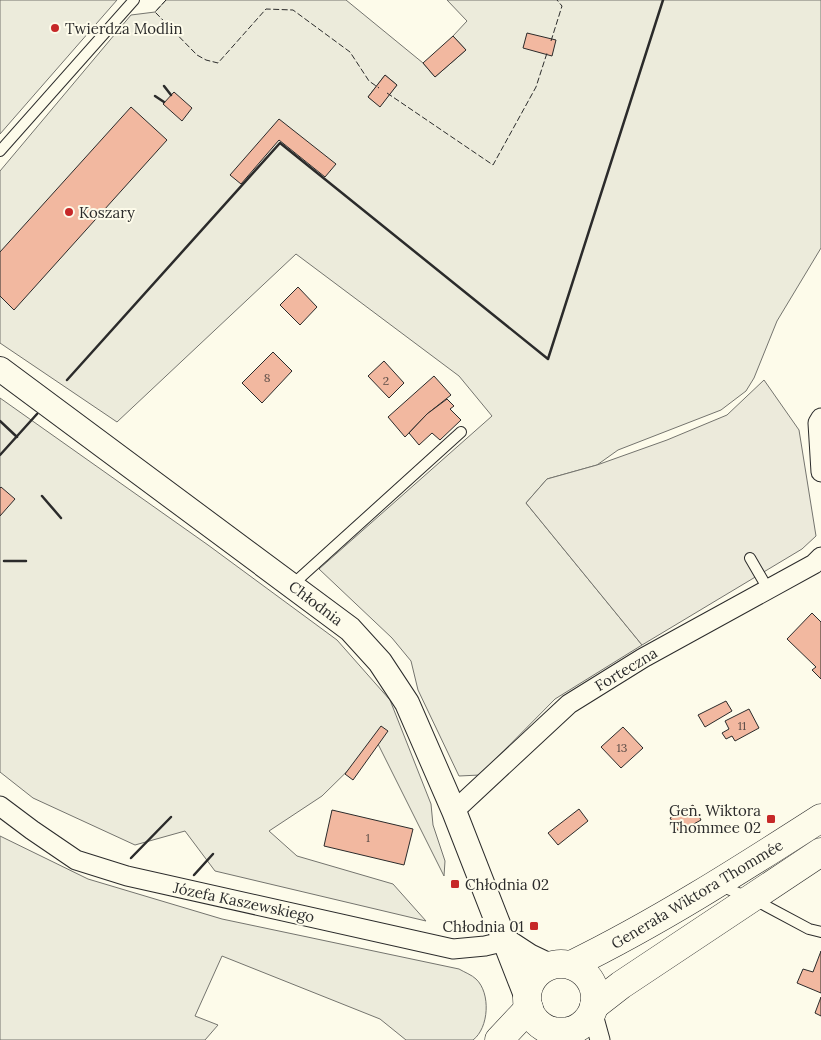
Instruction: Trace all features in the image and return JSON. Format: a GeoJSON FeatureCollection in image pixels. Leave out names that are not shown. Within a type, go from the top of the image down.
{"type":"FeatureCollection","features":[{"type":"Feature","properties":{"kind":"main road","name":"Generała Wiktora Thommée"},"geometry":{"type":"LineString","coordinates":[[560,965],[610,946],[821,818]]}},
{"type":"Feature","properties":{"kind":"main road","name":"Generała Wiktora Thommée"},"geometry":{"type":"LineString","coordinates":[[593,1009],[621,984],[821,852]]}},
{"type":"Feature","properties":{"kind":"main road"},"geometry":{"type":"LineString","coordinates":[[522,1040],[560,1034],[570,1030],[586,1020],[593,1009],[595,997],[591,981],[585,974],[560,965],[541,970],[533,978],[528,987],[528,1003],[533,1017],[540,1025],[560,1034]]}},
{"type":"Feature","properties":{"kind":"main road"},"geometry":{"type":"LineString","coordinates":[[499,1040],[528,1003]]}},
{"type":"Feature","properties":{"kind":"street","name":"Chłodnia"},"geometry":{"type":"LineString","coordinates":[[0,369],[350,628],[380,662],[407,703],[454,811],[506,941],[528,1003]]}},
{"type":"Feature","properties":{"kind":"street"},"geometry":{"type":"LineString","coordinates":[[821,418],[818,423],[821,472]]}},
{"type":"Feature","properties":{"kind":"street","name":"Forteczna"},"geometry":{"type":"LineString","coordinates":[[454,811],[569,704],[643,658],[814,564],[821,557]]}},
{"type":"Feature","properties":{"kind":"street","name":"Józefa Kaszewskiego"},"geometry":{"type":"LineString","coordinates":[[0,806],[76,860],[127,876],[453,949],[485,946],[506,941]]}},
{"type":"Feature","properties":{"kind":"street"},"geometry":{"type":"LineString","coordinates":[[506,941],[529,956],[560,965]]}},
{"type":"Feature","properties":{"kind":"street"},"geometry":{"type":"LineString","coordinates":[[593,1009],[600,1040]]}},
{"type":"Feature","properties":{"kind":"lane"},"geometry":{"type":"LineString","coordinates":[[0,151],[134,0]]}},
{"type":"Feature","properties":{"kind":"lane"},"geometry":{"type":"LineString","coordinates":[[292,585],[461,432]]}},
{"type":"Feature","properties":{"kind":"lane"},"geometry":{"type":"LineString","coordinates":[[750,558],[768,589]]}},
{"type":"Feature","properties":{"kind":"lane"},"geometry":{"type":"LineString","coordinates":[[715,884],[751,898],[809,929],[821,932]]}},
{"type":"Feature","properties":{"kind":"shaded area"},"geometry":{"type":"Polygon","coordinates":[[[0,0],[117,0],[0,134],[0,0]]]}},
{"type":"Feature","properties":{"kind":"shaded area"},"geometry":{"type":"Polygon","coordinates":[[[166,0],[346,0],[423,63],[435,77],[466,50],[453,36],[467,21],[447,0],[821,0],[821,248],[777,321],[754,378],[746,391],[721,410],[618,450],[597,465],[547,479],[526,503],[642,645],[555,699],[480,775],[459,776],[418,690],[411,661],[392,638],[319,569],[492,416],[459,376],[296,254],[117,422],[0,343],[0,171],[131,15],[155,12],[166,0]],[[385,75],[368,97],[380,106],[397,85],[385,75]]]}},
{"type":"Feature","properties":{"kind":"shaded area"},"geometry":{"type":"Polygon","coordinates":[[[764,380],[799,430],[816,536],[802,549],[642,645],[526,503],[547,479],[597,465],[667,440],[727,415],[764,380]]]}},
{"type":"Feature","properties":{"kind":"shaded area"},"geometry":{"type":"Polygon","coordinates":[[[0,398],[208,545],[337,640],[390,700],[431,804],[433,825],[445,861],[444,876],[377,742],[322,796],[269,831],[297,856],[393,884],[426,921],[215,871],[185,831],[135,845],[33,798],[0,772],[0,398]]]}},
{"type":"Feature","properties":{"kind":"shaded area"},"geometry":{"type":"Polygon","coordinates":[[[0,836],[88,879],[222,919],[459,969],[476,979],[481,985],[486,1001],[485,1019],[482,1027],[473,1040],[406,1040],[380,1019],[222,956],[195,1016],[218,1025],[205,1040],[0,1040],[0,836]]]}},
{"type":"Feature","properties":{"kind":"building"},"geometry":{"type":"Polygon","coordinates":[[[527,33],[556,40],[552,56],[523,48],[527,33]]]}},
{"type":"Feature","properties":{"kind":"building"},"geometry":{"type":"Polygon","coordinates":[[[453,36],[466,50],[435,77],[423,63],[453,36]]]}},
{"type":"Feature","properties":{"kind":"building"},"geometry":{"type":"Polygon","coordinates":[[[385,75],[397,85],[380,107],[368,97],[385,75]]]}},
{"type":"Feature","properties":{"kind":"building"},"geometry":{"type":"Polygon","coordinates":[[[174,92],[192,108],[182,121],[163,104],[174,92]]]}},
{"type":"Feature","properties":{"kind":"building","name":"Koszary"},"geometry":{"type":"Polygon","coordinates":[[[131,107],[167,140],[14,310],[0,296],[0,252],[131,107]]]}},
{"type":"Feature","properties":{"kind":"building"},"geometry":{"type":"Polygon","coordinates":[[[279,119],[336,164],[325,177],[279,140],[241,184],[230,175],[279,119]]]}},
{"type":"Feature","properties":{"kind":"building"},"geometry":{"type":"Polygon","coordinates":[[[298,287],[317,307],[300,325],[280,305],[298,287]]]}},
{"type":"Feature","properties":{"kind":"building"},"geometry":{"type":"Polygon","coordinates":[[[273,352],[292,371],[262,403],[242,383],[273,352]]]}},
{"type":"Feature","properties":{"kind":"building"},"geometry":{"type":"Polygon","coordinates":[[[384,361],[404,383],[389,398],[368,376],[384,361]]]}},
{"type":"Feature","properties":{"kind":"building"},"geometry":{"type":"Polygon","coordinates":[[[434,376],[451,395],[427,414],[405,437],[388,417],[434,376]]]}},
{"type":"Feature","properties":{"kind":"building"},"geometry":{"type":"Polygon","coordinates":[[[447,399],[454,406],[450,409],[461,420],[440,440],[432,433],[419,445],[409,433],[427,414],[447,399]]]}},
{"type":"Feature","properties":{"kind":"building"},"geometry":{"type":"Polygon","coordinates":[[[0,488],[15,499],[0,516],[0,488]]]}},
{"type":"Feature","properties":{"kind":"building"},"geometry":{"type":"Polygon","coordinates":[[[812,613],[821,622],[821,679],[812,670],[816,667],[787,639],[812,613]]]}},
{"type":"Feature","properties":{"kind":"building"},"geometry":{"type":"Polygon","coordinates":[[[726,701],[732,711],[705,727],[698,715],[726,701]]]}},
{"type":"Feature","properties":{"kind":"building"},"geometry":{"type":"Polygon","coordinates":[[[749,709],[759,728],[735,741],[732,736],[726,739],[722,733],[729,729],[725,721],[749,709]]]}},
{"type":"Feature","properties":{"kind":"building"},"geometry":{"type":"Polygon","coordinates":[[[381,726],[388,731],[353,780],[345,774],[381,726]]]}},
{"type":"Feature","properties":{"kind":"building"},"geometry":{"type":"Polygon","coordinates":[[[623,727],[643,748],[621,768],[601,747],[623,727]]]}},
{"type":"Feature","properties":{"kind":"building"},"geometry":{"type":"Polygon","coordinates":[[[693,805],[701,820],[679,832],[670,818],[693,805]]]}},
{"type":"Feature","properties":{"kind":"building"},"geometry":{"type":"Polygon","coordinates":[[[579,809],[588,821],[558,845],[548,833],[579,809]]]}},
{"type":"Feature","properties":{"kind":"building"},"geometry":{"type":"Polygon","coordinates":[[[332,810],[413,829],[404,865],[324,846],[332,810]]]}},
{"type":"Feature","properties":{"kind":"building"},"geometry":{"type":"Polygon","coordinates":[[[821,951],[821,993],[797,983],[803,969],[813,972],[821,951]]]}},
{"type":"Feature","properties":{"kind":"building"},"geometry":{"type":"Polygon","coordinates":[[[821,997],[821,1016],[815,1013],[821,997]]]}},
{"type":"Feature","properties":{"kind":"fence"},"geometry":{"type":"LineString","coordinates":[[166,0],[155,12],[197,55],[206,60],[218,63],[266,9],[293,10],[350,52],[369,81],[379,88]]}},
{"type":"Feature","properties":{"kind":"fence"},"geometry":{"type":"LineString","coordinates":[[551,41],[562,6],[557,0]]}},
{"type":"Feature","properties":{"kind":"fence"},"geometry":{"type":"LineString","coordinates":[[387,93],[493,165],[536,87],[547,53]]}},
{"type":"Feature","properties":{"kind":"wall"},"geometry":{"type":"LineString","coordinates":[[67,380],[280,143],[548,359],[663,0]]}},
{"type":"Feature","properties":{"kind":"wall"},"geometry":{"type":"LineString","coordinates":[[164,86],[171,95]]}},
{"type":"Feature","properties":{"kind":"wall"},"geometry":{"type":"LineString","coordinates":[[155,96],[164,102]]}},
{"type":"Feature","properties":{"kind":"wall"},"geometry":{"type":"LineString","coordinates":[[0,455],[37,414]]}},
{"type":"Feature","properties":{"kind":"wall"},"geometry":{"type":"LineString","coordinates":[[0,421],[17,437]]}},
{"type":"Feature","properties":{"kind":"wall"},"geometry":{"type":"LineString","coordinates":[[42,496],[61,518]]}},
{"type":"Feature","properties":{"kind":"wall"},"geometry":{"type":"LineString","coordinates":[[4,561],[26,561]]}},
{"type":"Feature","properties":{"kind":"wall"},"geometry":{"type":"LineString","coordinates":[[131,858],[171,817]]}},
{"type":"Feature","properties":{"kind":"wall"},"geometry":{"type":"LineString","coordinates":[[194,875],[213,854]]}},
{"type":"Feature","properties":{"kind":"place","name":"Twierdza Modlin"},"geometry":{"type":"Point","coordinates":[55,28]}},
{"type":"Feature","properties":{"kind":"place","name":"Koszary"},"geometry":{"type":"Point","coordinates":[69,212]}},
{"type":"Feature","properties":{"kind":"place","name":"Gen. Wiktora Thommee 02"},"geometry":{"type":"Point","coordinates":[771,819]}},
{"type":"Feature","properties":{"kind":"place","name":"Chłodnia 02"},"geometry":{"type":"Point","coordinates":[455,884]}},
{"type":"Feature","properties":{"kind":"place","name":"Chłodnia 01"},"geometry":{"type":"Point","coordinates":[534,926]}}]}
